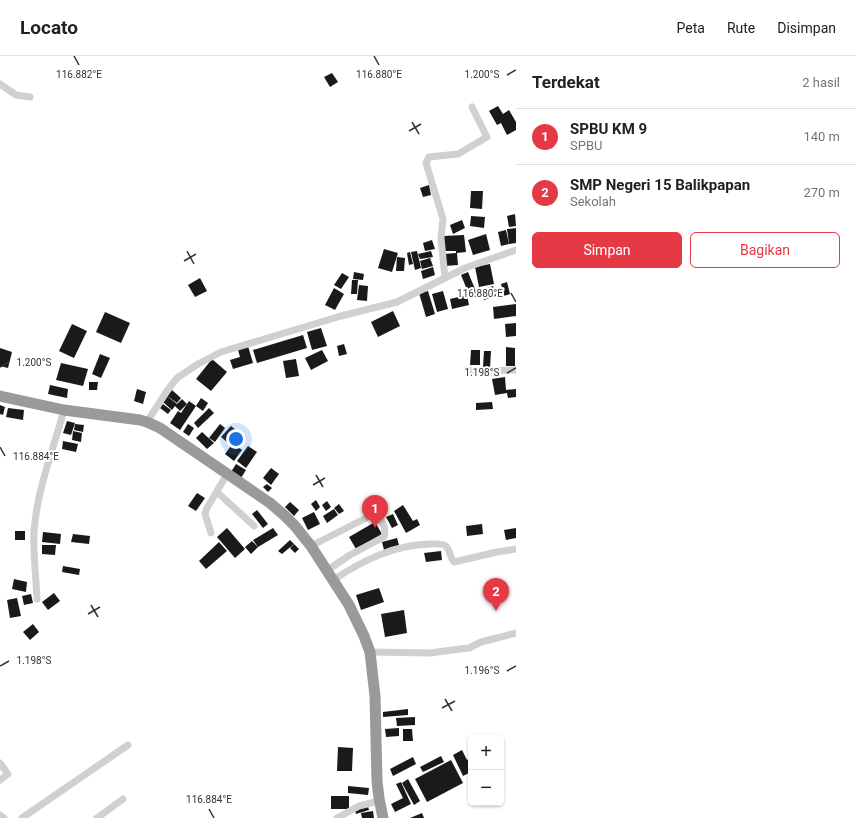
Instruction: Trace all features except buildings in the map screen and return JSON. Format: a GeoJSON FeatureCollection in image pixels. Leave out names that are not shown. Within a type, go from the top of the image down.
{"type":"FeatureCollection","features":[{"type":"Feature","properties":{"kind":"highway"},"geometry":{"type":"LineString","coordinates":[[0,396],[64,410],[147,422],[160,428],[270,503],[295,526],[311,546],[349,605],[370,652],[375,696],[377,781],[379,801],[383,818]]}},
{"type":"Feature","properties":{"kind":"street"},"geometry":{"type":"LineString","coordinates":[[0,84],[16,95],[30,97]]}},
{"type":"Feature","properties":{"kind":"street"},"geometry":{"type":"LineString","coordinates":[[445,278],[441,238],[443,219],[426,163],[429,157],[458,154],[487,137],[472,107]]}},
{"type":"Feature","properties":{"kind":"street"},"geometry":{"type":"LineString","coordinates":[[147,422],[167,390],[177,378],[198,364],[216,355],[306,326],[397,302],[465,268],[516,250]]}},
{"type":"Feature","properties":{"kind":"street"},"geometry":{"type":"LineString","coordinates":[[469,371],[516,370]]}},
{"type":"Feature","properties":{"kind":"street"},"geometry":{"type":"LineString","coordinates":[[37,599],[34,552],[35,520],[41,486],[64,410]]}},
{"type":"Feature","properties":{"kind":"street"},"geometry":{"type":"LineString","coordinates":[[211,533],[205,514],[227,474]]}},
{"type":"Feature","properties":{"kind":"street"},"geometry":{"type":"LineString","coordinates":[[217,492],[254,526]]}},
{"type":"Feature","properties":{"kind":"street"},"geometry":{"type":"LineString","coordinates":[[311,546],[374,514],[378,516],[385,528],[384,537],[350,555],[329,575]]}},
{"type":"Feature","properties":{"kind":"street"},"geometry":{"type":"LineString","coordinates":[[329,575],[382,553],[420,544],[444,545],[454,562],[497,552],[516,550]]}},
{"type":"Feature","properties":{"kind":"street"},"geometry":{"type":"LineString","coordinates":[[370,652],[430,653],[469,648],[481,642],[516,633]]}},
{"type":"Feature","properties":{"kind":"street"},"geometry":{"type":"LineString","coordinates":[[22,818],[128,745]]}},
{"type":"Feature","properties":{"kind":"street"},"geometry":{"type":"LineString","coordinates":[[0,762],[8,774],[0,780]]}},
{"type":"Feature","properties":{"kind":"street"},"geometry":{"type":"LineString","coordinates":[[97,818],[123,799]]}},
{"type":"Feature","properties":{"kind":"street"},"geometry":{"type":"LineString","coordinates":[[337,818],[359,806],[379,801]]}},
{"type":"Feature","properties":{"kind":"street"},"geometry":{"type":"LineString","coordinates":[[0,815],[4,818]]}},
{"type":"Feature","properties":{"kind":"place","name":"SPBU KM 9"},"geometry":{"type":"Point","coordinates":[375,528]}},
{"type":"Feature","properties":{"kind":"place","name":"SMP Negeri 15 Balikpapan"},"geometry":{"type":"Point","coordinates":[496,611]}}]}
